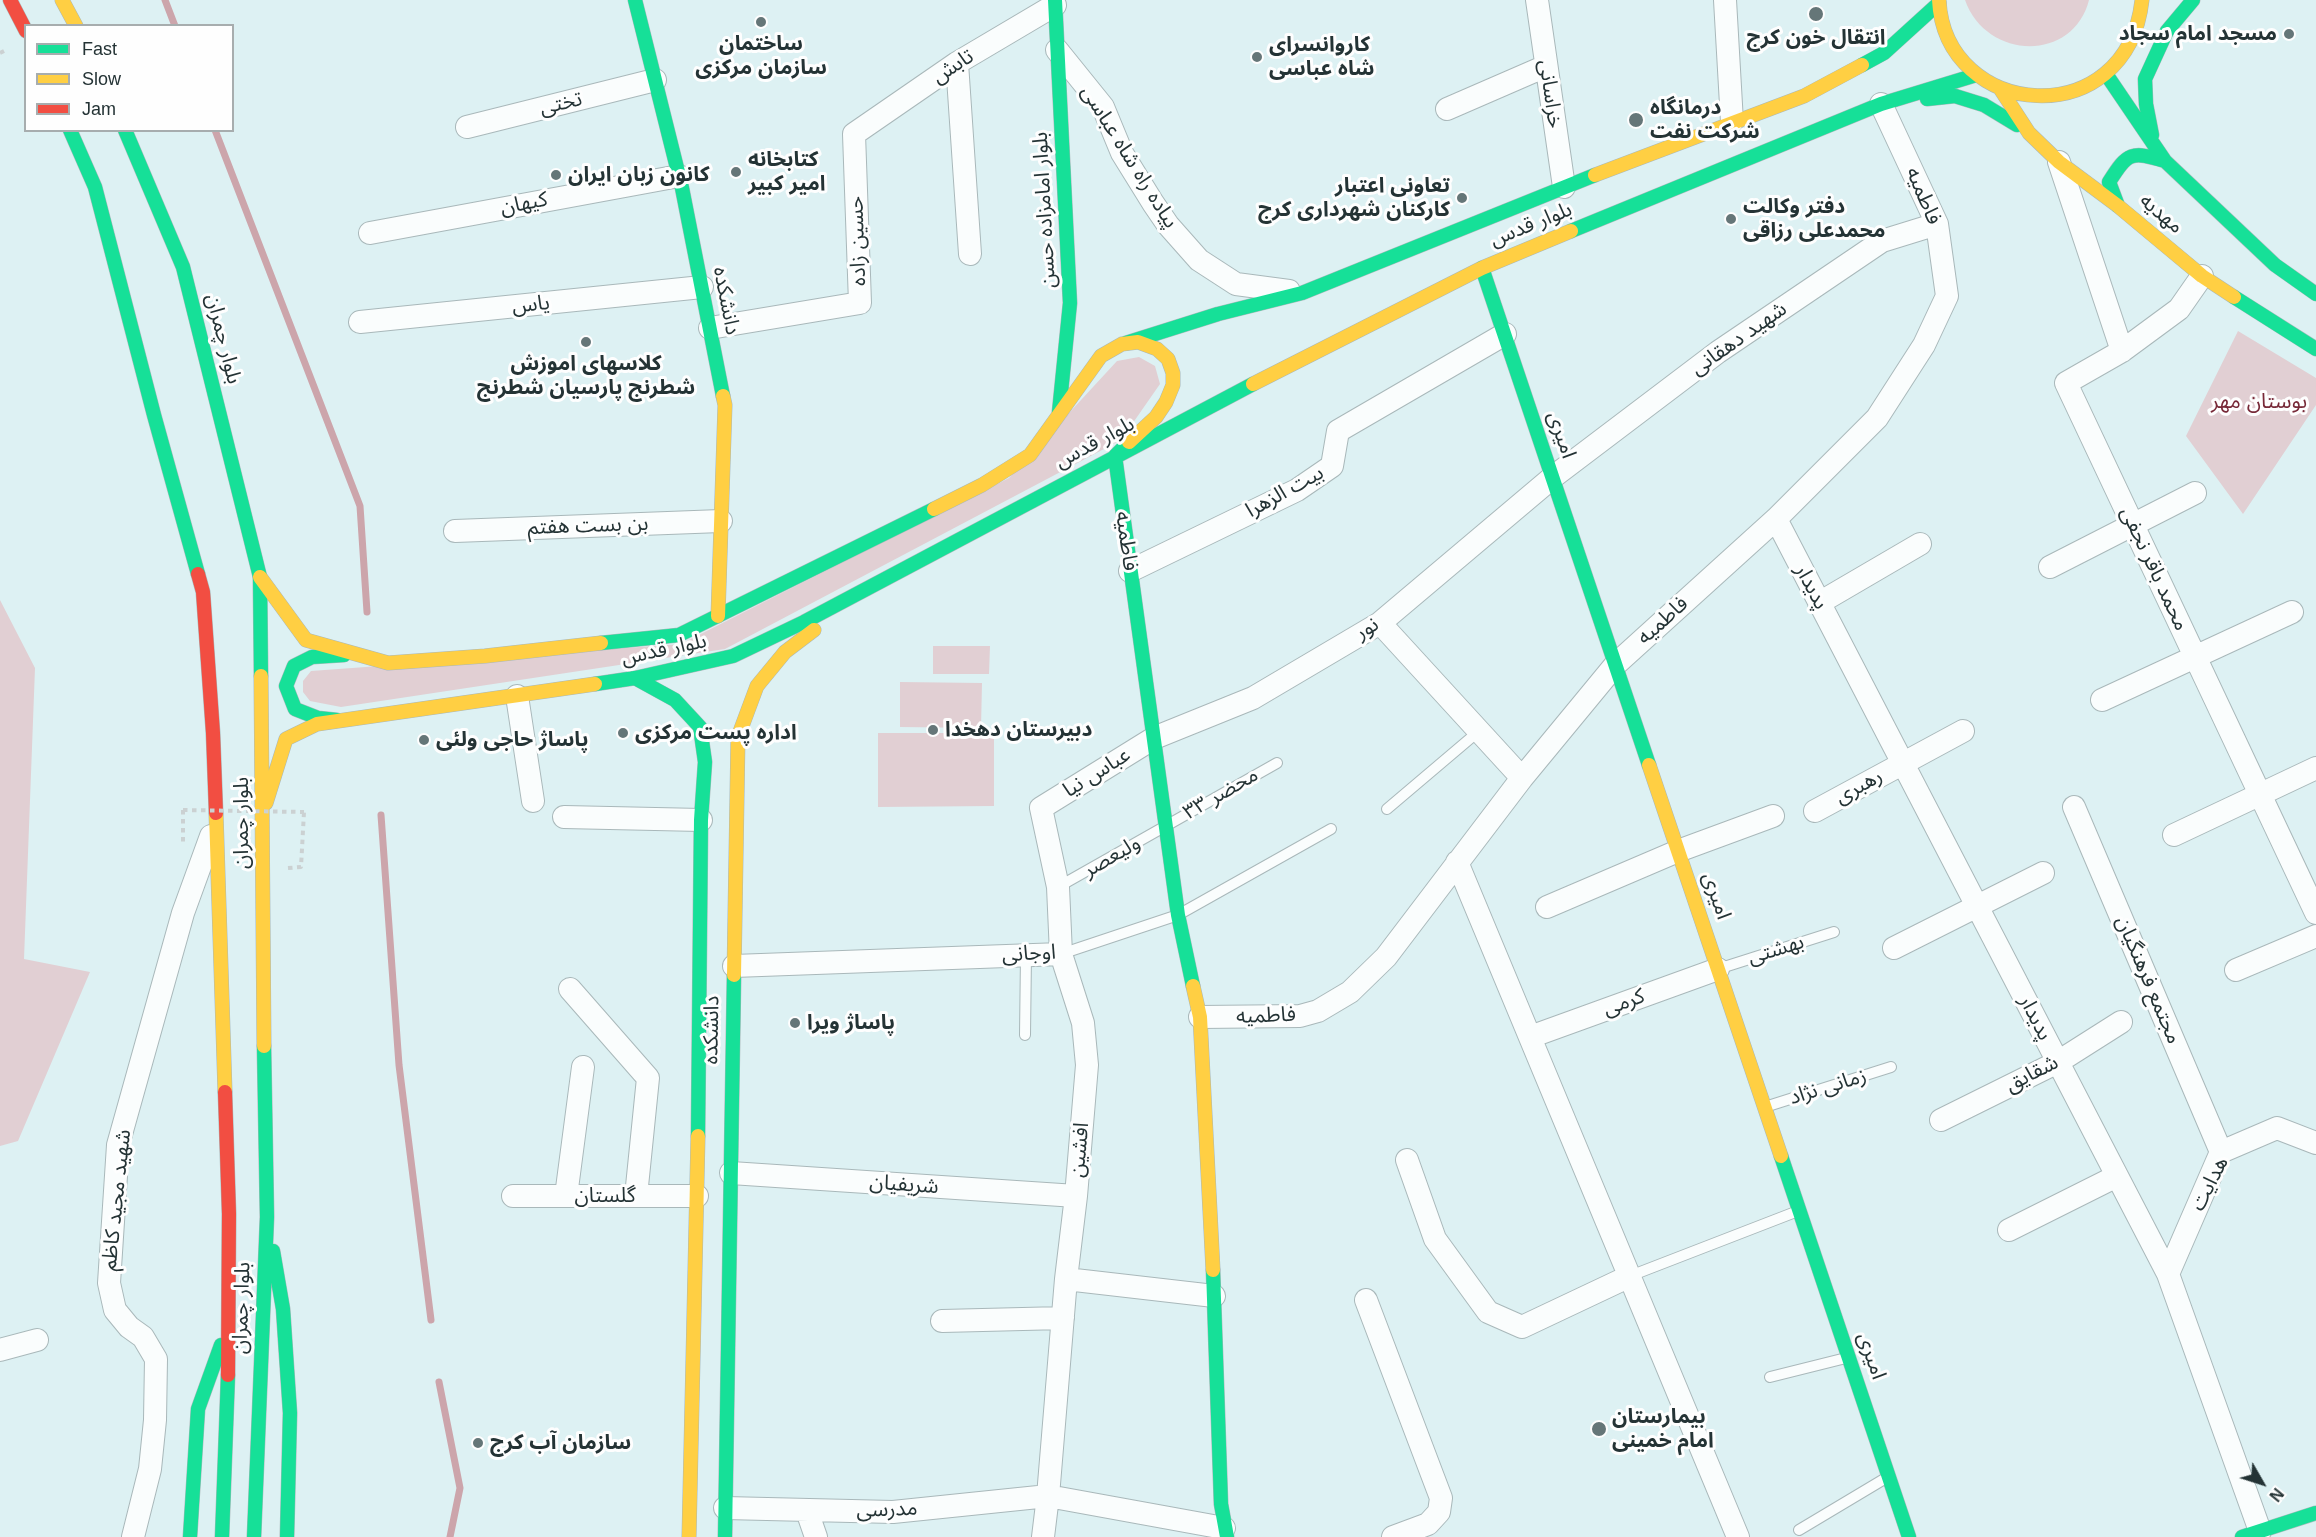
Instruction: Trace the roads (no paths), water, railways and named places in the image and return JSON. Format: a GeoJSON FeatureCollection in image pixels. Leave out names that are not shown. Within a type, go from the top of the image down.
{"type":"FeatureCollection","features":[{"type":"Feature","properties":{"kind":"main road"},"geometry":{"type":"LineString","coordinates":[[10,0],[24,27]]}},
{"type":"Feature","properties":{"kind":"main road"},"geometry":{"type":"LineString","coordinates":[[62,0],[75,24]]}},
{"type":"Feature","properties":{"kind":"main road","name":"دانشکده"},"geometry":{"type":"LineString","coordinates":[[635,0],[679,176],[725,405],[718,616]]}},
{"type":"Feature","properties":{"kind":"main road"},"geometry":{"type":"LineString","coordinates":[[1939,2],[1943,28],[1957,55],[1976,75],[2001,90],[2028,97],[2056,97],[2083,89],[2106,74],[2127,51],[2139,23],[2142,0]]}},
{"type":"Feature","properties":{"kind":"main road"},"geometry":{"type":"LineString","coordinates":[[2154,145],[2146,104],[2145,79],[2167,31],[2193,0]]}},
{"type":"Feature","properties":{"kind":"main road","name":"بلوار امامزاده حسن"},"geometry":{"type":"LineString","coordinates":[[1055,2],[1070,303],[1059,418]]}},
{"type":"Feature","properties":{"kind":"main road","name":"بلوار قدس"},"geometry":{"type":"LineString","coordinates":[[261,577],[306,640],[388,663],[485,656],[679,635],[982,485],[1030,455],[1059,418],[1095,363],[1101,356],[1122,344],[1218,314],[1302,293],[1564,187],[1804,96],[1884,53],[1939,2]]}},
{"type":"Feature","properties":{"kind":"main road"},"geometry":{"type":"LineString","coordinates":[[2139,23],[2157,11]]}},
{"type":"Feature","properties":{"kind":"main road","name":"مهدیه"},"geometry":{"type":"LineString","coordinates":[[2106,74],[2165,161],[2275,265],[2316,294]]}},
{"type":"Feature","properties":{"kind":"main road","name":"بلوار قدس"},"geometry":{"type":"LineString","coordinates":[[263,813],[286,739],[317,724],[635,678],[733,656],[804,622],[1327,345],[1482,268],[1881,104],[1976,75]]}},
{"type":"Feature","properties":{"kind":"main road","name":"مهدیه"},"geometry":{"type":"LineString","coordinates":[[2001,90],[2029,133],[2059,162],[2118,206],[2202,276],[2316,348]]}},
{"type":"Feature","properties":{"kind":"main road"},"geometry":{"type":"LineString","coordinates":[[1881,104],[1955,96],[1984,105],[2029,133]]}},
{"type":"Feature","properties":{"kind":"main road","name":"بلوار چمران"},"geometry":{"type":"LineString","coordinates":[[71,132],[95,187],[203,592],[213,733],[228,1191],[228,1419],[222,1537]]}},
{"type":"Feature","properties":{"kind":"main road","name":"بلوار چمران"},"geometry":{"type":"LineString","coordinates":[[126,132],[183,267],[261,577],[267,1217],[254,1537]]}},
{"type":"Feature","properties":{"kind":"main road"},"geometry":{"type":"LineString","coordinates":[[2118,206],[2109,182],[2122,161],[2141,154],[2165,161]]}},
{"type":"Feature","properties":{"kind":"main road","name":"امیری"},"geometry":{"type":"LineString","coordinates":[[1482,268],[1910,1537]]}},
{"type":"Feature","properties":{"kind":"main road"},"geometry":{"type":"LineString","coordinates":[[1115,456],[1156,417],[1171,394],[1173,384],[1173,373],[1168,359],[1158,349],[1138,342],[1122,344]]}},
{"type":"Feature","properties":{"kind":"main road","name":"فاطمیه"},"geometry":{"type":"LineString","coordinates":[[1115,456],[1178,915],[1200,1017],[1214,1296],[1221,1504],[1226,1533]]}},
{"type":"Feature","properties":{"kind":"main road","name":"دانشکده"},"geometry":{"type":"LineString","coordinates":[[725,1537],[738,737],[756,686],[785,652],[877,582]]}},
{"type":"Feature","properties":{"kind":"main road"},"geometry":{"type":"LineString","coordinates":[[342,721],[318,718],[295,709],[286,687],[294,666],[312,657],[354,655]]}},
{"type":"Feature","properties":{"kind":"main road","name":"دانشکده"},"geometry":{"type":"LineString","coordinates":[[635,678],[675,700],[700,727],[705,762],[700,820],[697,1196],[689,1537]]}},
{"type":"Feature","properties":{"kind":"main road"},"geometry":{"type":"LineString","coordinates":[[267,1217],[283,1309],[290,1413],[287,1537]]}},
{"type":"Feature","properties":{"kind":"main road"},"geometry":{"type":"LineString","coordinates":[[190,1537],[198,1409],[229,1321]]}},
{"type":"Feature","properties":{"kind":"main road"},"geometry":{"type":"LineString","coordinates":[[2251,1534],[2314,1519]]}},
{"type":"Feature","properties":{"kind":"street","name":"خراسانی"},"geometry":{"type":"LineString","coordinates":[[1537,0],[1564,187]]}},
{"type":"Feature","properties":{"kind":"street"},"geometry":{"type":"LineString","coordinates":[[1725,0],[1732,122]]}},
{"type":"Feature","properties":{"kind":"street","name":"تابش"},"geometry":{"type":"LineString","coordinates":[[854,134],[957,63],[1055,2]]}},
{"type":"Feature","properties":{"kind":"street","name":"پیاده راه شاه عباسی"},"geometry":{"type":"LineString","coordinates":[[1057,50],[1103,107],[1122,153],[1153,203],[1168,225],[1199,260],[1236,284],[1302,293]]}},
{"type":"Feature","properties":{"kind":"street"},"geometry":{"type":"LineString","coordinates":[[957,63],[970,254]]}},
{"type":"Feature","properties":{"kind":"street"},"geometry":{"type":"LineString","coordinates":[[1447,109],[1546,66]]}},
{"type":"Feature","properties":{"kind":"street","name":"تختی"},"geometry":{"type":"LineString","coordinates":[[467,127],[655,80]]}},
{"type":"Feature","properties":{"kind":"street","name":"فاطمیه"},"geometry":{"type":"LineString","coordinates":[[1200,1017],[1300,1016],[1318,1011],[1350,992],[1386,957],[1522,778],[1616,664],[1776,519],[1877,418],[1924,345],[1947,296],[1937,224],[1881,104]]}},
{"type":"Feature","properties":{"kind":"street","name":"حسین زاده"},"geometry":{"type":"LineString","coordinates":[[710,328],[860,303],[854,134]]}},
{"type":"Feature","properties":{"kind":"street"},"geometry":{"type":"LineString","coordinates":[[2059,162],[2098,286],[2122,351]]}},
{"type":"Feature","properties":{"kind":"street","name":"کیهان"},"geometry":{"type":"LineString","coordinates":[[370,233],[679,176]]}},
{"type":"Feature","properties":{"kind":"street","name":"شهید دهقانی"},"geometry":{"type":"LineString","coordinates":[[1553,477],[1718,351],[1882,241],[1937,224]]}},
{"type":"Feature","properties":{"kind":"street","name":"محمد باقر نجفی"},"geometry":{"type":"LineString","coordinates":[[2202,276],[2179,309],[2122,351],[2066,383],[2316,913]]}},
{"type":"Feature","properties":{"kind":"street","name":"یاس"},"geometry":{"type":"LineString","coordinates":[[360,322],[702,288]]}},
{"type":"Feature","properties":{"kind":"street","name":"بیت الزهرا"},"geometry":{"type":"LineString","coordinates":[[1130,571],[1296,490],[1332,466],[1338,431],[1505,334]]}},
{"type":"Feature","properties":{"kind":"street","name":"نور"},"geometry":{"type":"LineString","coordinates":[[1154,738],[1253,698],[1380,622],[1553,477]]}},
{"type":"Feature","properties":{"kind":"street"},"geometry":{"type":"LineString","coordinates":[[2050,567],[2195,493]]}},
{"type":"Feature","properties":{"kind":"street","name":"پدیدار"},"geometry":{"type":"LineString","coordinates":[[1776,519],[2168,1274],[2251,1534]]}},
{"type":"Feature","properties":{"kind":"street","name":"بن بست هفتم"},"geometry":{"type":"LineString","coordinates":[[455,531],[721,521]]}},
{"type":"Feature","properties":{"kind":"street"},"geometry":{"type":"LineString","coordinates":[[1819,603],[1920,544]]}},
{"type":"Feature","properties":{"kind":"street"},"geometry":{"type":"LineString","coordinates":[[2102,700],[2292,612]]}},
{"type":"Feature","properties":{"kind":"street"},"geometry":{"type":"LineString","coordinates":[[1380,622],[1522,778]]}},
{"type":"Feature","properties":{"kind":"street"},"geometry":{"type":"LineString","coordinates":[[517,696],[533,801]]}},
{"type":"Feature","properties":{"kind":"street","name":"رهبری"},"geometry":{"type":"LineString","coordinates":[[1815,811],[1963,731]]}},
{"type":"Feature","properties":{"kind":"street","name":"عباس نیا"},"geometry":{"type":"LineString","coordinates":[[1041,808],[1154,738]]}},
{"type":"Feature","properties":{"kind":"street"},"geometry":{"type":"LineString","coordinates":[[2174,835],[2316,768]]}},
{"type":"Feature","properties":{"kind":"street","name":"مجتمع فرهنگیان"},"geometry":{"type":"LineString","coordinates":[[2074,807],[2221,1152]]}},
{"type":"Feature","properties":{"kind":"street","name":"افشین"},"geometry":{"type":"LineString","coordinates":[[1041,808],[1058,887],[1061,954],[1083,1023],[1087,1065],[1048,1496]]}},
{"type":"Feature","properties":{"kind":"street"},"geometry":{"type":"LineString","coordinates":[[1547,907],[1678,850],[1773,816]]}},
{"type":"Feature","properties":{"kind":"street"},"geometry":{"type":"LineString","coordinates":[[564,817],[700,820]]}},
{"type":"Feature","properties":{"kind":"street","name":"شهید مجید کاظم"},"geometry":{"type":"LineString","coordinates":[[133,1537],[150,1469],[155,1420],[156,1359],[143,1338],[129,1327],[115,1310],[109,1283],[118,1145],[183,913],[216,823]]}},
{"type":"Feature","properties":{"kind":"street"},"geometry":{"type":"LineString","coordinates":[[1457,862],[1738,1537]]}},
{"type":"Feature","properties":{"kind":"street"},"geometry":{"type":"LineString","coordinates":[[1894,948],[2043,873]]}},
{"type":"Feature","properties":{"kind":"street"},"geometry":{"type":"LineString","coordinates":[[2236,970],[2316,936]]}},
{"type":"Feature","properties":{"kind":"street","name":"اوجانی"},"geometry":{"type":"LineString","coordinates":[[734,966],[1061,954]]}},
{"type":"Feature","properties":{"kind":"street","name":"کرمی"},"geometry":{"type":"LineString","coordinates":[[1530,1036],[1718,969]]}},
{"type":"Feature","properties":{"kind":"street"},"geometry":{"type":"LineString","coordinates":[[570,988],[648,1078],[636,1196]]}},
{"type":"Feature","properties":{"kind":"street","name":"شقایق"},"geometry":{"type":"LineString","coordinates":[[1941,1120],[2058,1062],[2121,1022]]}},
{"type":"Feature","properties":{"kind":"street"},"geometry":{"type":"LineString","coordinates":[[566,1196],[583,1067]]}},
{"type":"Feature","properties":{"kind":"street","name":"هدایت"},"geometry":{"type":"LineString","coordinates":[[2168,1274],[2221,1152],[2277,1128],[2316,1143]]}},
{"type":"Feature","properties":{"kind":"street"},"geometry":{"type":"LineString","coordinates":[[1407,1160],[1435,1239],[1488,1312],[1522,1327],[1630,1276]]}},
{"type":"Feature","properties":{"kind":"street","name":"شریفیان"},"geometry":{"type":"LineString","coordinates":[[731,1173],[1076,1196]]}},
{"type":"Feature","properties":{"kind":"street"},"geometry":{"type":"LineString","coordinates":[[2009,1230],[2117,1176]]}},
{"type":"Feature","properties":{"kind":"street","name":"گلستان"},"geometry":{"type":"LineString","coordinates":[[513,1196],[697,1196]]}},
{"type":"Feature","properties":{"kind":"street"},"geometry":{"type":"LineString","coordinates":[[1066,1279],[1214,1296]]}},
{"type":"Feature","properties":{"kind":"street"},"geometry":{"type":"LineString","coordinates":[[1366,1300],[1441,1498],[1439,1512],[1428,1524],[1393,1537]]}},
{"type":"Feature","properties":{"kind":"street"},"geometry":{"type":"LineString","coordinates":[[942,1321],[1063,1318]]}},
{"type":"Feature","properties":{"kind":"street"},"geometry":{"type":"LineString","coordinates":[[0,1350],[37,1340]]}},
{"type":"Feature","properties":{"kind":"street"},"geometry":{"type":"LineString","coordinates":[[1043,1537],[1048,1496]]}},
{"type":"Feature","properties":{"kind":"street","name":"مدرسی"},"geometry":{"type":"LineString","coordinates":[[725,1508],[893,1512],[1048,1496],[1226,1533]]}},
{"type":"Feature","properties":{"kind":"street"},"geometry":{"type":"LineString","coordinates":[[807,1511],[816,1537]]}},
{"type":"Feature","properties":{"kind":"lane"},"geometry":{"type":"LineString","coordinates":[[1387,809],[1479,731]]}},
{"type":"Feature","properties":{"kind":"lane","name":"محضر ۳۳"},"geometry":{"type":"LineString","coordinates":[[1166,826],[1276,763]]}},
{"type":"Feature","properties":{"kind":"lane","name":"ولیعصر"},"geometry":{"type":"LineString","coordinates":[[1058,887],[1166,826]]}},
{"type":"Feature","properties":{"kind":"lane","name":"اوجانی"},"geometry":{"type":"LineString","coordinates":[[1061,954],[1178,915],[1331,829]]}},
{"type":"Feature","properties":{"kind":"lane","name":"بهشتی"},"geometry":{"type":"LineString","coordinates":[[1718,969],[1834,932]]}},
{"type":"Feature","properties":{"kind":"lane"},"geometry":{"type":"LineString","coordinates":[[1025,1035],[1026,955]]}},
{"type":"Feature","properties":{"kind":"lane","name":"زمانی نژاد"},"geometry":{"type":"LineString","coordinates":[[1765,1107],[1891,1067]]}},
{"type":"Feature","properties":{"kind":"lane"},"geometry":{"type":"LineString","coordinates":[[1630,1276],[1800,1211]]}},
{"type":"Feature","properties":{"kind":"lane"},"geometry":{"type":"LineString","coordinates":[[1770,1377],[1849,1357]]}},
{"type":"Feature","properties":{"kind":"lane"},"geometry":{"type":"LineString","coordinates":[[1799,1530],[1889,1476]]}},
{"type":"Feature","properties":{"kind":"waterway"},"geometry":{"type":"LineString","coordinates":[[165,0],[174,24]]}},
{"type":"Feature","properties":{"kind":"waterway"},"geometry":{"type":"LineString","coordinates":[[216,132],[360,506],[367,612]]}},
{"type":"Feature","properties":{"kind":"waterway"},"geometry":{"type":"LineString","coordinates":[[381,815],[399,1065],[431,1320]]}},
{"type":"Feature","properties":{"kind":"waterway"},"geometry":{"type":"LineString","coordinates":[[439,1382],[460,1488],[450,1537]]}},
{"type":"Feature","properties":{"kind":"place","name":"انتقال خون کرج"},"geometry":{"type":"Point","coordinates":[1816,14]}},
{"type":"Feature","properties":{"kind":"place","name":"ساختمان سازمان مرکزی"},"geometry":{"type":"Point","coordinates":[761,22]}},
{"type":"Feature","properties":{"kind":"place","name":"مسجد امام سجاد"},"geometry":{"type":"Point","coordinates":[2289,34]}},
{"type":"Feature","properties":{"kind":"place","name":"کاروانسرای شاه عباسی"},"geometry":{"type":"Point","coordinates":[1257,57]}},
{"type":"Feature","properties":{"kind":"place","name":"درمانگاه شرکت نفت"},"geometry":{"type":"Point","coordinates":[1636,120]}},
{"type":"Feature","properties":{"kind":"place","name":"کتابخانه امیر کبیر"},"geometry":{"type":"Point","coordinates":[736,172]}},
{"type":"Feature","properties":{"kind":"place","name":"کانون زبان ایران"},"geometry":{"type":"Point","coordinates":[556,175]}},
{"type":"Feature","properties":{"kind":"place","name":"تعاونی اعتبار کارکنان شهرداری کرج"},"geometry":{"type":"Point","coordinates":[1462,198]}},
{"type":"Feature","properties":{"kind":"place","name":"دفتر وکالت محمدعلی رزاقی"},"geometry":{"type":"Point","coordinates":[1731,219]}},
{"type":"Feature","properties":{"kind":"place","name":"کلاسهای اموزش شطرنج پارسیان شطرنج"},"geometry":{"type":"Point","coordinates":[586,342]}},
{"type":"Feature","properties":{"kind":"place","name":"دبیرستان دهخدا"},"geometry":{"type":"Point","coordinates":[933,730]}},
{"type":"Feature","properties":{"kind":"place","name":"اداره پست مرکزی"},"geometry":{"type":"Point","coordinates":[623,733]}},
{"type":"Feature","properties":{"kind":"place","name":"پاساژ حاجی ولئی"},"geometry":{"type":"Point","coordinates":[424,740]}},
{"type":"Feature","properties":{"kind":"place","name":"پاساژ ویرا"},"geometry":{"type":"Point","coordinates":[795,1023]}},
{"type":"Feature","properties":{"kind":"place","name":"بیمارستان امام خمینی"},"geometry":{"type":"Point","coordinates":[1599,1429]}},
{"type":"Feature","properties":{"kind":"place","name":"سازمان آب کرج"},"geometry":{"type":"Point","coordinates":[478,1443]}},
{"type":"Feature","properties":{"kind":"park label","name":"بوستان مهر"},"geometry":{"type":"Point","coordinates":[2259,402]}}]}
